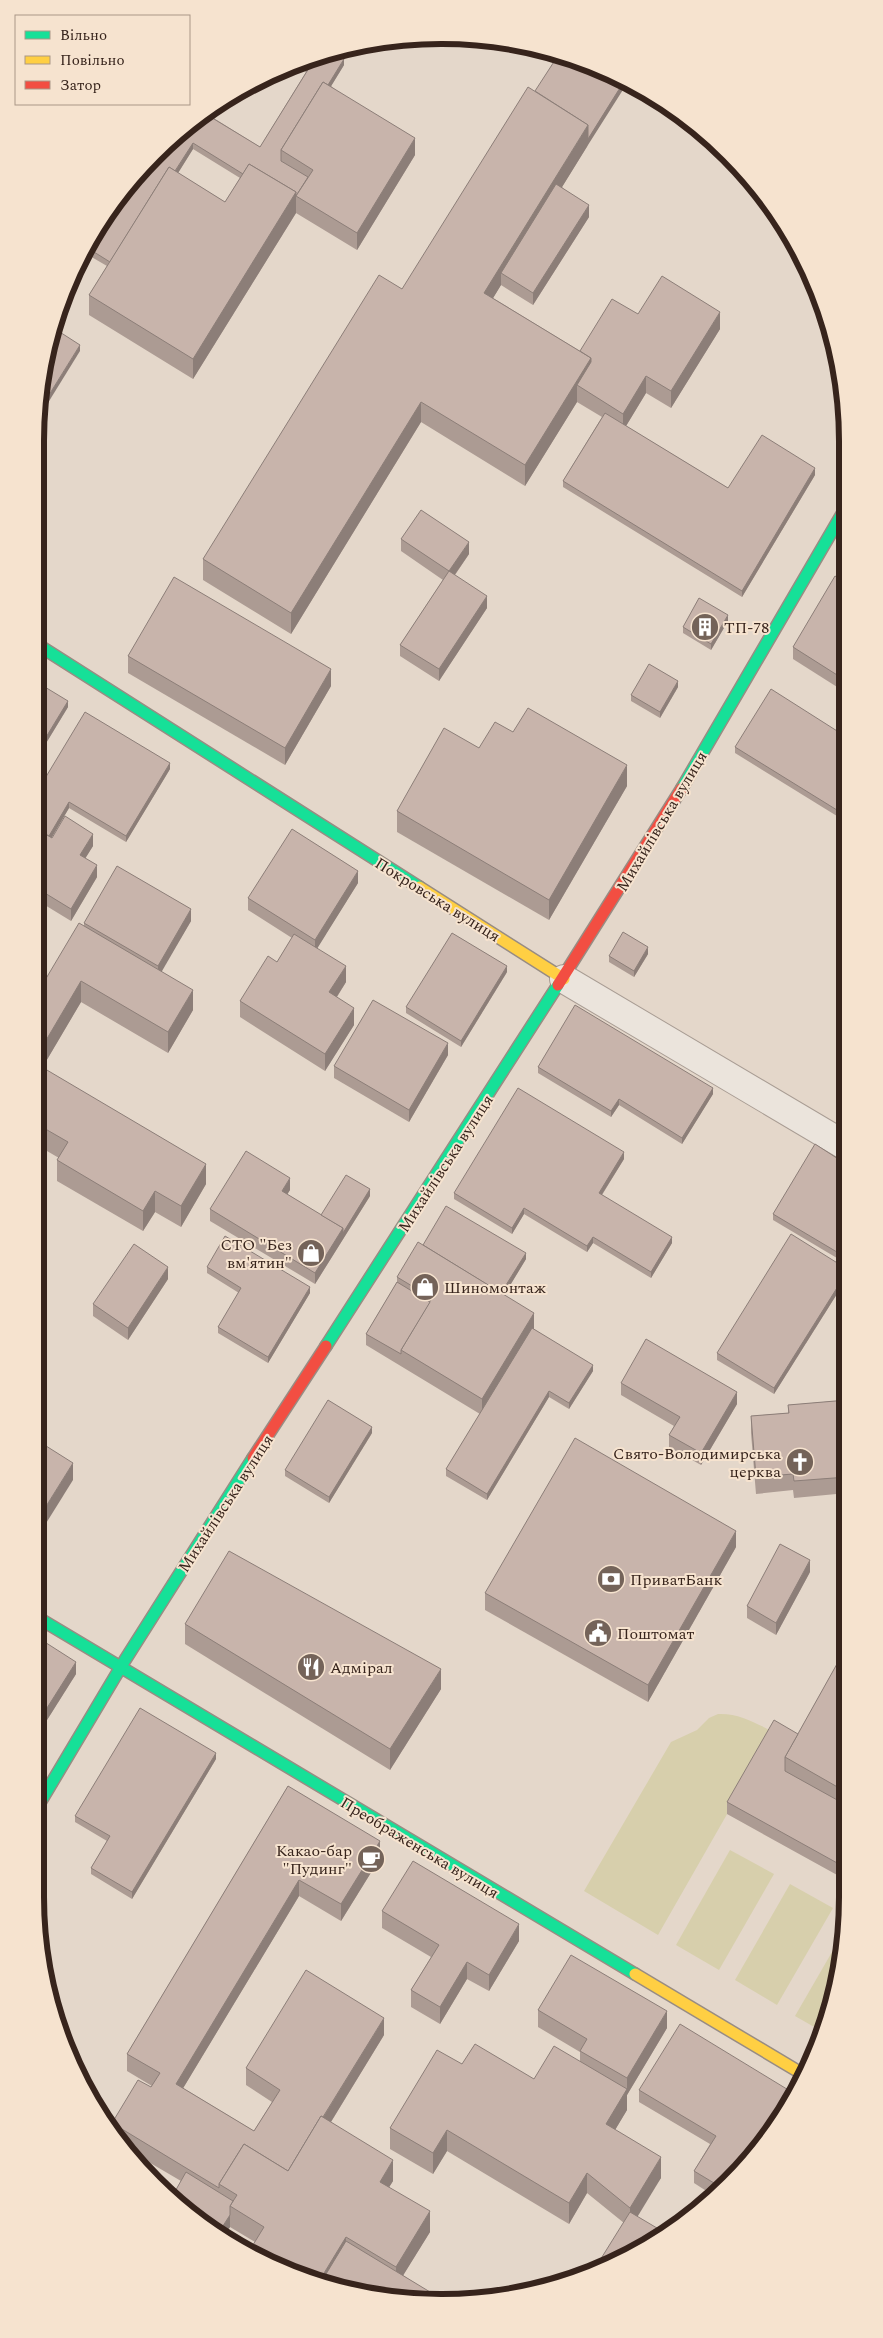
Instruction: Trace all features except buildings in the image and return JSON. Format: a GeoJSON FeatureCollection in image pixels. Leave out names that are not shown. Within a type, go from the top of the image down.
{"type":"FeatureCollection","features":[{"type":"Feature","properties":{"kind":"street","name":"Михайлівська вулиця"},"geometry":{"type":"LineString","coordinates":[[44,1796],[121,1668],[564,979],[689,776],[839,519]]}},
{"type":"Feature","properties":{"kind":"street","name":"Покровська вулиця"},"geometry":{"type":"LineString","coordinates":[[44,649],[564,979],[839,1142]]}},
{"type":"Feature","properties":{"kind":"street","name":"Преображенська вулиця"},"geometry":{"type":"LineString","coordinates":[[44,1621],[798,2071]]}},
{"type":"Feature","properties":{"kind":"shaded area"},"geometry":{"type":"Polygon","coordinates":[[[718,1714],[740,1717],[774,1732],[658,1935],[584,1891],[671,1742],[697,1730],[709,1718],[718,1714]]]}},
{"type":"Feature","properties":{"kind":"shaded area"},"geometry":{"type":"Polygon","coordinates":[[[730,1850],[774,1874],[719,1970],[676,1945],[730,1850]]]}},
{"type":"Feature","properties":{"kind":"shaded area"},"geometry":{"type":"Polygon","coordinates":[[[790,1884],[833,1908],[777,2005],[735,1980],[790,1884]]]}},
{"type":"Feature","properties":{"kind":"shaded area"},"geometry":{"type":"Polygon","coordinates":[[[836,1945],[832,1974],[816,2028],[795,2016],[836,1945]]]}},
{"type":"Feature","properties":{"kind":"traffic: fast"},"geometry":{"type":"LineString","coordinates":[[682,788],[839,519]]}},
{"type":"Feature","properties":{"kind":"traffic: fast"},"geometry":{"type":"LineString","coordinates":[[44,649],[419,887]]}},
{"type":"Feature","properties":{"kind":"traffic: fast"},"geometry":{"type":"LineString","coordinates":[[326,1346],[558,985]]}},
{"type":"Feature","properties":{"kind":"traffic: fast"},"geometry":{"type":"LineString","coordinates":[[44,1796],[125,1660],[253,1458]]}},
{"type":"Feature","properties":{"kind":"traffic: fast"},"geometry":{"type":"LineString","coordinates":[[44,1621],[635,1974]]}},
{"type":"Feature","properties":{"kind":"traffic: slow"},"geometry":{"type":"LineString","coordinates":[[419,887],[564,979]]}},
{"type":"Feature","properties":{"kind":"traffic: slow"},"geometry":{"type":"LineString","coordinates":[[635,1974],[798,2071]]}},
{"type":"Feature","properties":{"kind":"traffic: jam"},"geometry":{"type":"LineString","coordinates":[[558,985],[682,788]]}},
{"type":"Feature","properties":{"kind":"traffic: jam"},"geometry":{"type":"LineString","coordinates":[[253,1458],[326,1346]]}},
{"type":"Feature","properties":{"kind":"place","name":"ТП-78"},"geometry":{"type":"Point","coordinates":[705,627]}},
{"type":"Feature","properties":{"kind":"place","name":"СТО \"Без вм'ятин\""},"geometry":{"type":"Point","coordinates":[311,1253]}},
{"type":"Feature","properties":{"kind":"place","name":"Шиномонтаж"},"geometry":{"type":"Point","coordinates":[425,1287]}},
{"type":"Feature","properties":{"kind":"place","name":"Свято-Володимирська церква"},"geometry":{"type":"Point","coordinates":[800,1462]}},
{"type":"Feature","properties":{"kind":"place","name":"ПриватБанк"},"geometry":{"type":"Point","coordinates":[611,1579]}},
{"type":"Feature","properties":{"kind":"place","name":"Поштомат"},"geometry":{"type":"Point","coordinates":[598,1633]}},
{"type":"Feature","properties":{"kind":"place","name":"Адмірал"},"geometry":{"type":"Point","coordinates":[311,1667]}},
{"type":"Feature","properties":{"kind":"place","name":"Какао-бар \"Пудинг\""},"geometry":{"type":"Point","coordinates":[371,1859]}}]}
